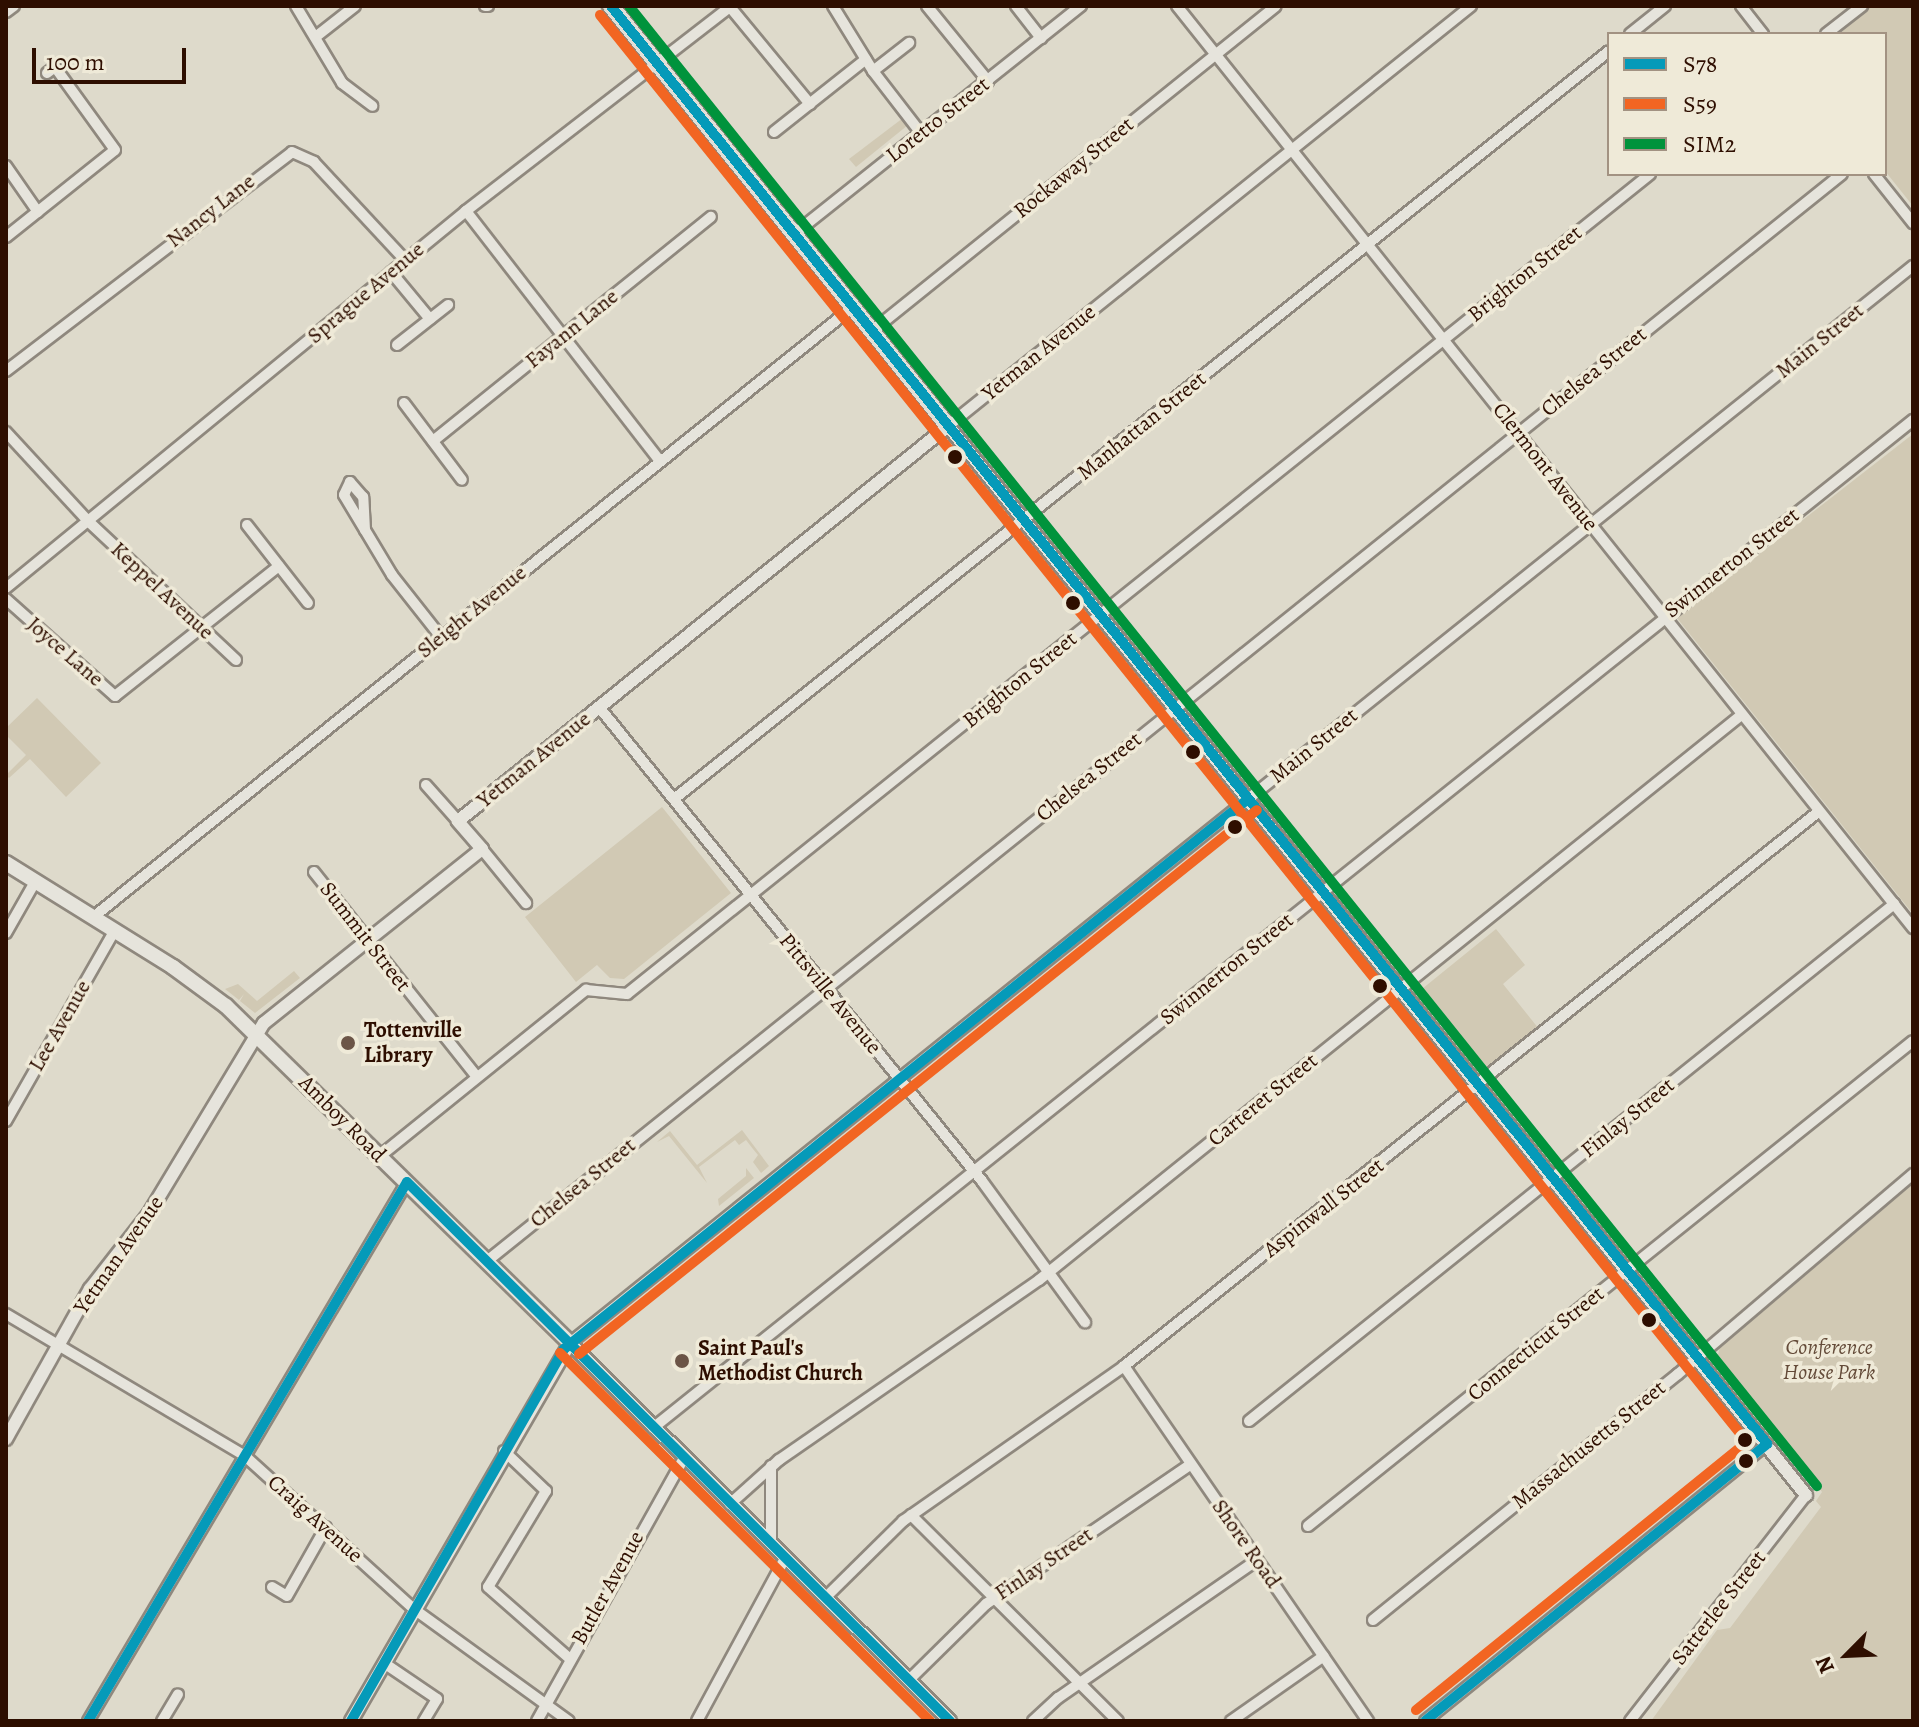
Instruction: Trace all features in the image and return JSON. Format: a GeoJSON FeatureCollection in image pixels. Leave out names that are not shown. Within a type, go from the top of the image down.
{"type":"FeatureCollection","features":[{"type":"Feature","properties":{"kind":"main road"},"geometry":{"type":"LineString","coordinates":[[611,6],[948,426]]}},
{"type":"Feature","properties":{"kind":"main road","name":"Amboy Road"},"geometry":{"type":"LineString","coordinates":[[6,863],[200,986],[256,1035],[570,1343]]}},
{"type":"Feature","properties":{"kind":"street"},"geometry":{"type":"LineString","coordinates":[[6,12],[14,6]]}},
{"type":"Feature","properties":{"kind":"street"},"geometry":{"type":"LineString","coordinates":[[296,6],[318,35],[342,83],[372,106]]}},
{"type":"Feature","properties":{"kind":"street"},"geometry":{"type":"LineString","coordinates":[[318,35],[355,6]]}},
{"type":"Feature","properties":{"kind":"street"},"geometry":{"type":"LineString","coordinates":[[833,6],[873,71],[921,133]]}},
{"type":"Feature","properties":{"kind":"street"},"geometry":{"type":"LineString","coordinates":[[927,6],[988,81]]}},
{"type":"Feature","properties":{"kind":"street"},"geometry":{"type":"LineString","coordinates":[[1016,6],[1041,38]]}},
{"type":"Feature","properties":{"kind":"street","name":"Loretto Street"},"geometry":{"type":"LineString","coordinates":[[794,234],[1081,6]]}},
{"type":"Feature","properties":{"kind":"street","name":"Clermont Avenue"},"geometry":{"type":"LineString","coordinates":[[1177,6],[1519,432],[1740,716],[1913,928]]}},
{"type":"Feature","properties":{"kind":"street","name":"Rockaway Street"},"geometry":{"type":"LineString","coordinates":[[872,331],[1276,6]]}},
{"type":"Feature","properties":{"kind":"street","name":"Yetman Avenue"},"geometry":{"type":"LineString","coordinates":[[458,821],[1471,6]]}},
{"type":"Feature","properties":{"kind":"street"},"geometry":{"type":"LineString","coordinates":[[1632,32],[1665,6]]}},
{"type":"Feature","properties":{"kind":"street"},"geometry":{"type":"LineString","coordinates":[[1741,6],[1761,32]]}},
{"type":"Feature","properties":{"kind":"street"},"geometry":{"type":"LineString","coordinates":[[1829,32],[1862,6]]}},
{"type":"Feature","properties":{"kind":"street"},"geometry":{"type":"LineString","coordinates":[[730,7],[810,104]]}},
{"type":"Feature","properties":{"kind":"street","name":"Sprague Avenue"},"geometry":{"type":"LineString","coordinates":[[6,588],[466,211],[730,7]]}},
{"type":"Feature","properties":{"kind":"street"},"geometry":{"type":"LineString","coordinates":[[873,71],[909,43]]}},
{"type":"Feature","properties":{"kind":"street","name":"Manhattan Street"},"geometry":{"type":"LineString","coordinates":[[674,799],[1607,53]]}},
{"type":"Feature","properties":{"kind":"street"},"geometry":{"type":"LineString","coordinates":[[774,132],[866,59]]}},
{"type":"Feature","properties":{"kind":"street"},"geometry":{"type":"LineString","coordinates":[[6,237],[115,150],[55,67],[47,73]]}},
{"type":"Feature","properties":{"kind":"street","name":"Nancy Lane"},"geometry":{"type":"LineString","coordinates":[[6,371],[292,152],[311,158],[405,260]]}},
{"type":"Feature","properties":{"kind":"street"},"geometry":{"type":"LineString","coordinates":[[6,166],[38,212]]}},
{"type":"Feature","properties":{"kind":"street","name":"Brighton Street"},"geometry":{"type":"LineString","coordinates":[[380,1156],[586,990],[627,994],[1648,176]]}},
{"type":"Feature","properties":{"kind":"street","name":"Chelsea Street"},"geometry":{"type":"LineString","coordinates":[[487,1261],[1839,176]]}},
{"type":"Feature","properties":{"kind":"street"},"geometry":{"type":"LineString","coordinates":[[1876,176],[1913,223]]}},
{"type":"Feature","properties":{"kind":"street"},"geometry":{"type":"LineString","coordinates":[[466,211],[660,461]]}},
{"type":"Feature","properties":{"kind":"street","name":"Fayann Lane"},"geometry":{"type":"LineString","coordinates":[[433,441],[711,217]]}},
{"type":"Feature","properties":{"kind":"street","name":"Main Street"},"geometry":{"type":"LineString","coordinates":[[351,1721],[504,1451],[570,1343],[1913,266]]}},
{"type":"Feature","properties":{"kind":"street"},"geometry":{"type":"LineString","coordinates":[[391,272],[430,319]]}},
{"type":"Feature","properties":{"kind":"street"},"geometry":{"type":"LineString","coordinates":[[397,345],[448,305]]}},
{"type":"Feature","properties":{"kind":"street","name":"Sleight Avenue"},"geometry":{"type":"LineString","coordinates":[[92,918],[853,307]]}},
{"type":"Feature","properties":{"kind":"street"},"geometry":{"type":"LineString","coordinates":[[404,403],[462,480]]}},
{"type":"Feature","properties":{"kind":"street","name":"Swinnerton Street"},"geometry":{"type":"LineString","coordinates":[[653,1428],[1913,420]]}},
{"type":"Feature","properties":{"kind":"street"},"geometry":{"type":"LineString","coordinates":[[948,426],[1806,1495]]}},
{"type":"Feature","properties":{"kind":"street","name":"Keppel Avenue"},"geometry":{"type":"LineString","coordinates":[[8,436],[88,521],[236,660]]}},
{"type":"Feature","properties":{"kind":"street"},"geometry":{"type":"LineString","coordinates":[[247,525],[308,603]]}},
{"type":"Feature","properties":{"kind":"street"},"geometry":{"type":"LineString","coordinates":[[365,530],[398,584],[441,637]]}},
{"type":"Feature","properties":{"kind":"street"},"geometry":{"type":"LineString","coordinates":[[199,628],[279,566]]}},
{"type":"Feature","properties":{"kind":"street","name":"Joyce Lane"},"geometry":{"type":"LineString","coordinates":[[6,599],[115,696],[199,628]]}},
{"type":"Feature","properties":{"kind":"street","name":"Pittsville Avenue"},"geometry":{"type":"LineString","coordinates":[[599,707],[975,1171],[1085,1322]]}},
{"type":"Feature","properties":{"kind":"street","name":"Carteret Street"},"geometry":{"type":"LineString","coordinates":[[730,1504],[771,1466],[1050,1270],[1740,716]]}},
{"type":"Feature","properties":{"kind":"street"},"geometry":{"type":"LineString","coordinates":[[426,785],[526,903]]}},
{"type":"Feature","properties":{"kind":"street","name":"Aspinwall Street"},"geometry":{"type":"LineString","coordinates":[[825,1598],[911,1515],[1124,1366],[1818,812]]}},
{"type":"Feature","properties":{"kind":"street","name":"Yetman Avenue"},"geometry":{"type":"LineString","coordinates":[[6,1439],[96,1280],[166,1187],[267,1020],[482,849]]}},
{"type":"Feature","properties":{"kind":"street","name":"Summit Street"},"geometry":{"type":"LineString","coordinates":[[314,872],[477,1077]]}},
{"type":"Feature","properties":{"kind":"street"},"geometry":{"type":"LineString","coordinates":[[6,933],[35,882]]}},
{"type":"Feature","properties":{"kind":"street","name":"Finlay Street"},"geometry":{"type":"LineString","coordinates":[[1249,1421],[1894,904]]}},
{"type":"Feature","properties":{"kind":"street","name":"Lee Avenue"},"geometry":{"type":"LineString","coordinates":[[6,1121],[114,932]]}},
{"type":"Feature","properties":{"kind":"street","name":"Connecticut Street"},"geometry":{"type":"LineString","coordinates":[[1308,1526],[1913,1041]]}},
{"type":"Feature","properties":{"kind":"street","name":"Massachusetts Street"},"geometry":{"type":"LineString","coordinates":[[1373,1620],[1913,1174]]}},
{"type":"Feature","properties":{"kind":"street"},"geometry":{"type":"LineString","coordinates":[[88,1721],[407,1182]]}},
{"type":"Feature","properties":{"kind":"street","name":"Craig Avenue"},"geometry":{"type":"LineString","coordinates":[[6,1314],[245,1456],[414,1609],[569,1721]]}},
{"type":"Feature","properties":{"kind":"street","name":"Amboy Road"},"geometry":{"type":"LineString","coordinates":[[570,1343],[950,1721]]}},
{"type":"Feature","properties":{"kind":"street","name":"Shore Road"},"geometry":{"type":"LineString","coordinates":[[1124,1366],[1368,1721]]}},
{"type":"Feature","properties":{"kind":"street"},"geometry":{"type":"LineString","coordinates":[[1425,1721],[1767,1444]]}},
{"type":"Feature","properties":{"kind":"street"},"geometry":{"type":"LineString","coordinates":[[504,1451],[546,1491],[488,1587],[569,1658]]}},
{"type":"Feature","properties":{"kind":"street","name":"Butler Avenue"},"geometry":{"type":"LineString","coordinates":[[537,1721],[569,1658],[684,1458]]}},
{"type":"Feature","properties":{"kind":"street","name":"Finlay Street"},"geometry":{"type":"LineString","coordinates":[[909,1680],[994,1598],[1191,1464]]}},
{"type":"Feature","properties":{"kind":"street"},"geometry":{"type":"LineString","coordinates":[[771,1466],[771,1544]]}},
{"type":"Feature","properties":{"kind":"street","name":"Satterlee Street"},"geometry":{"type":"LineString","coordinates":[[1630,1721],[1806,1495]]}},
{"type":"Feature","properties":{"kind":"street"},"geometry":{"type":"LineString","coordinates":[[911,1515],[1118,1721]]}},
{"type":"Feature","properties":{"kind":"street"},"geometry":{"type":"LineString","coordinates":[[272,1587],[287,1596],[326,1527]]}},
{"type":"Feature","properties":{"kind":"street"},"geometry":{"type":"LineString","coordinates":[[697,1721],[785,1558]]}},
{"type":"Feature","properties":{"kind":"street"},"geometry":{"type":"LineString","coordinates":[[1033,1721],[1080,1683],[1257,1560]]}},
{"type":"Feature","properties":{"kind":"street"},"geometry":{"type":"LineString","coordinates":[[1231,1721],[1324,1656]]}},
{"type":"Feature","properties":{"kind":"street"},"geometry":{"type":"LineString","coordinates":[[384,1663],[437,1699],[424,1721]]}},
{"type":"Feature","properties":{"kind":"street"},"geometry":{"type":"LineString","coordinates":[[162,1721],[178,1694]]}},
{"type":"Feature","properties":{"kind":"green space"},"geometry":{"type":"Polygon","coordinates":[[[1871,6],[1913,6],[1913,206],[1887,174],[1887,32],[1839,32],[1871,6]]]}},
{"type":"Feature","properties":{"kind":"green space"},"geometry":{"type":"Polygon","coordinates":[[[903,118],[908,125],[856,167],[849,159],[903,118]]]}},
{"type":"Feature","properties":{"kind":"green space"},"geometry":{"type":"Polygon","coordinates":[[[1913,434],[1913,914],[1677,618],[1913,434]]]}},
{"type":"Feature","properties":{"kind":"green space"},"geometry":{"type":"Polygon","coordinates":[[[37,698],[101,763],[66,797],[30,759],[9,778],[6,775],[26,755],[6,735],[6,728],[37,698]]]}},
{"type":"Feature","properties":{"kind":"green space"},"geometry":{"type":"Polygon","coordinates":[[[662,807],[731,893],[624,979],[610,978],[597,965],[576,982],[525,917],[662,807]]]}},
{"type":"Feature","properties":{"kind":"green space"},"geometry":{"type":"Polygon","coordinates":[[[1496,929],[1525,965],[1503,984],[1539,1029],[1487,1071],[1422,989],[1496,929]]]}},
{"type":"Feature","properties":{"kind":"green space"},"geometry":{"type":"Polygon","coordinates":[[[294,971],[300,978],[255,1013],[240,1001],[244,994],[239,1000],[225,989],[238,984],[257,1001],[294,971]]]}},
{"type":"Feature","properties":{"kind":"green space"},"geometry":{"type":"Polygon","coordinates":[[[742,1130],[769,1166],[761,1173],[753,1162],[758,1155],[746,1140],[739,1145],[735,1140],[699,1167],[707,1183],[669,1136],[657,1142],[670,1131],[697,1165],[742,1130]]]}},
{"type":"Feature","properties":{"kind":"green space"},"geometry":{"type":"Polygon","coordinates":[[[746,1168],[754,1178],[719,1206],[718,1199],[746,1176],[746,1168]]]}},
{"type":"Feature","properties":{"kind":"green space","name":"Conference House Park"},"geometry":{"type":"Polygon","coordinates":[[[1913,1182],[1913,1721],[1651,1721],[1717,1630],[1730,1628],[1821,1507],[1816,1501],[1822,1492],[1718,1355],[1721,1341],[1913,1182]]]}},
{"type":"Feature","properties":{"kind":"transit line","name":"S78"},"geometry":{"type":"LineString","coordinates":[[611,6],[1767,1444],[1425,1721]]}},
{"type":"Feature","properties":{"kind":"transit line","name":"SIM2"},"geometry":{"type":"LineString","coordinates":[[629,6],[1817,1486]]}},
{"type":"Feature","properties":{"kind":"transit line","name":"S59"},"geometry":{"type":"LineString","coordinates":[[600,15],[1747,1442],[1416,1710]]}},
{"type":"Feature","properties":{"kind":"transit line","name":"S78"},"geometry":{"type":"LineString","coordinates":[[351,1721],[564,1349],[1248,799]]}},
{"type":"Feature","properties":{"kind":"transit line","name":"S59"},"geometry":{"type":"LineString","coordinates":[[579,1354],[1257,810]]}},
{"type":"Feature","properties":{"kind":"transit line","name":"S78"},"geometry":{"type":"LineString","coordinates":[[88,1721],[407,1182],[950,1721]]}},
{"type":"Feature","properties":{"kind":"transit line","name":"S59"},"geometry":{"type":"LineString","coordinates":[[560,1353],[930,1721]]}},
{"type":"Feature","properties":{"kind":"place","name":"Tottenville Library"},"geometry":{"type":"Point","coordinates":[348,1043]}},
{"type":"Feature","properties":{"kind":"place","name":"Saint Paul's Methodist Church"},"geometry":{"type":"Point","coordinates":[682,1361]}}]}
